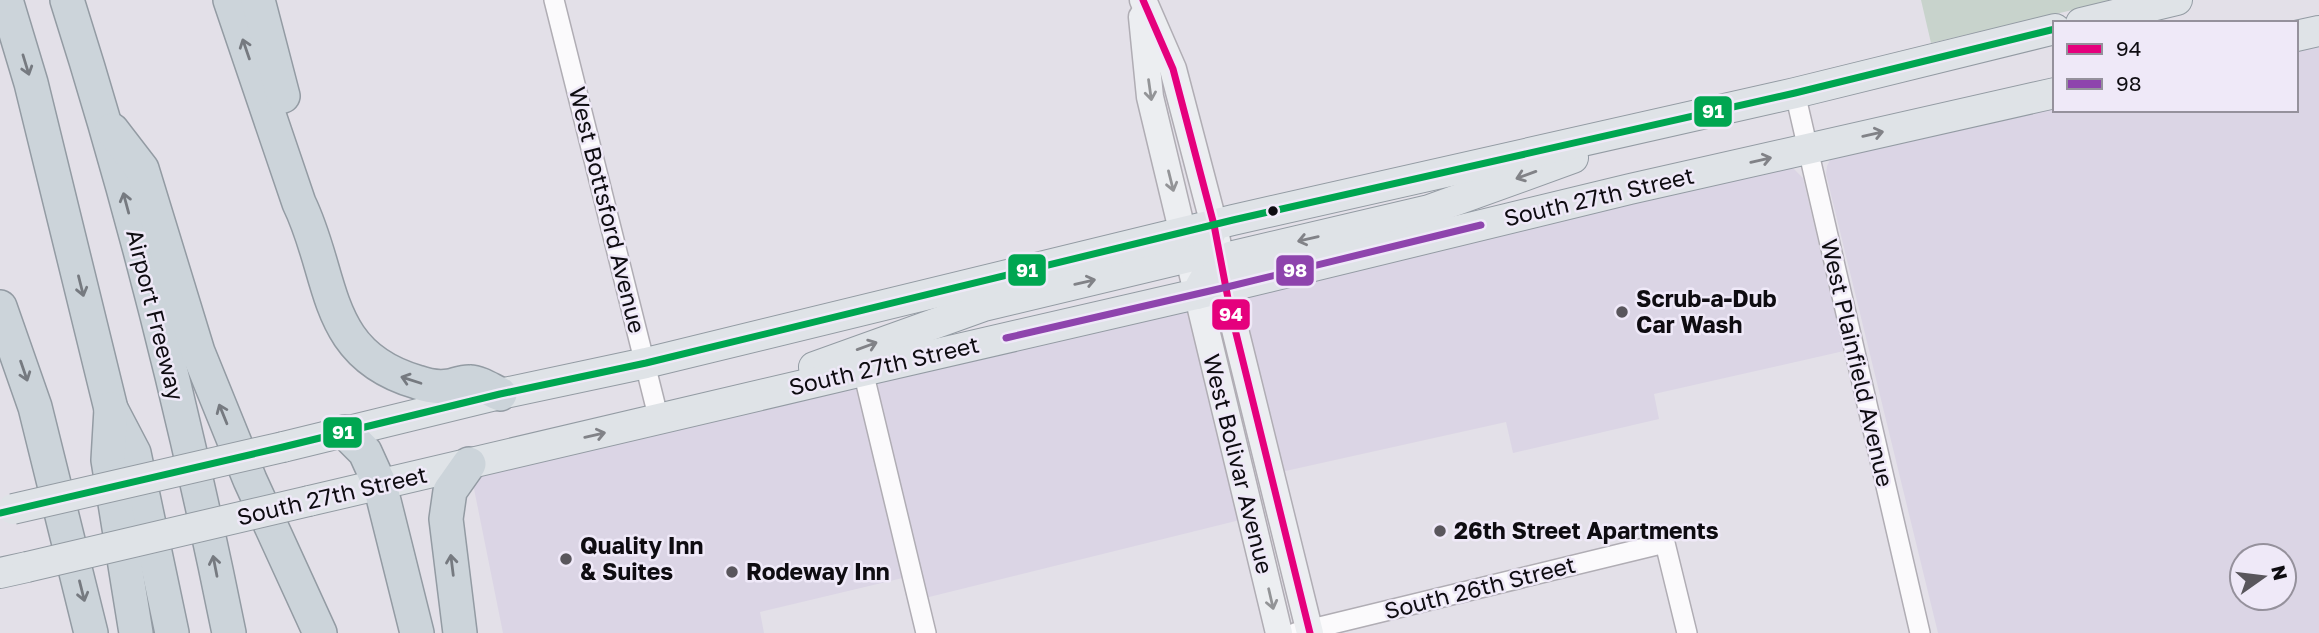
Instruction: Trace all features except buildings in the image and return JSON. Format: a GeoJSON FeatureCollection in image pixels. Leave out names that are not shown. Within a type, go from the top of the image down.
{"type":"FeatureCollection","features":[{"type":"Feature","properties":{"kind":"highway"},"geometry":{"type":"LineString","coordinates":[[6,0],[31,83],[111,409],[134,453],[172,633]]}},
{"type":"Feature","properties":{"kind":"highway","name":"Airport Freeway"},"geometry":{"type":"LineString","coordinates":[[67,0],[103,119],[151,297],[196,477],[229,633]]}},
{"type":"Feature","properties":{"kind":"highway"},"geometry":{"type":"LineString","coordinates":[[230,0],[299,203],[311,229],[341,326],[365,355],[399,377],[431,386],[470,382],[500,394]]}},
{"type":"Feature","properties":{"kind":"highway"},"geometry":{"type":"LineString","coordinates":[[258,0],[309,200],[311,229]]}},
{"type":"Feature","properties":{"kind":"highway"},"geometry":{"type":"LineString","coordinates":[[103,119],[142,169],[198,352],[250,480],[320,633]]}},
{"type":"Feature","properties":{"kind":"highway"},"geometry":{"type":"LineString","coordinates":[[0,307],[35,407],[91,633]]}},
{"type":"Feature","properties":{"kind":"highway"},"geometry":{"type":"LineString","coordinates":[[111,409],[108,460],[136,633]]}},
{"type":"Feature","properties":{"kind":"highway"},"geometry":{"type":"LineString","coordinates":[[345,432],[365,452],[380,485],[417,633]]}},
{"type":"Feature","properties":{"kind":"highway"},"geometry":{"type":"LineString","coordinates":[[460,633],[446,519],[450,491],[469,464]]}},
{"type":"Feature","properties":{"kind":"main road"},"geometry":{"type":"LineString","coordinates":[[2089,21],[2177,0]]}},
{"type":"Feature","properties":{"kind":"main road"},"geometry":{"type":"LineString","coordinates":[[7,511],[500,394],[1186,244],[1204,246],[1213,225],[1795,93],[2053,29]]}},
{"type":"Feature","properties":{"kind":"main road"},"geometry":{"type":"LineString","coordinates":[[2298,35],[2319,30]]}},
{"type":"Feature","properties":{"kind":"main road","name":"South 27th Street"},"geometry":{"type":"LineString","coordinates":[[1224,274],[1630,189],[2053,93]]}},
{"type":"Feature","properties":{"kind":"main road"},"geometry":{"type":"LineString","coordinates":[[1197,294],[1205,275],[1224,274],[1233,256],[1429,210],[1682,117]]}},
{"type":"Feature","properties":{"kind":"main road"},"geometry":{"type":"LineString","coordinates":[[713,407],[854,351],[966,311],[1186,244]]}},
{"type":"Feature","properties":{"kind":"main road","name":"South 27th Street"},"geometry":{"type":"LineString","coordinates":[[14,570],[1197,294]]}},
{"type":"Feature","properties":{"kind":"street","name":"West Bottsford Avenue"},"geometry":{"type":"LineString","coordinates":[[554,0],[659,421]]}},
{"type":"Feature","properties":{"kind":"street","name":"West Bolivar Avenue"},"geometry":{"type":"LineString","coordinates":[[1142,0],[1173,69],[1213,225],[1305,632]]}},
{"type":"Feature","properties":{"kind":"street","name":"West Bolivar Avenue"},"geometry":{"type":"LineString","coordinates":[[1142,0],[1150,97],[1279,633]]}},
{"type":"Feature","properties":{"kind":"street","name":"West Plainfield Avenue"},"geometry":{"type":"LineString","coordinates":[[1795,93],[1920,633]]}},
{"type":"Feature","properties":{"kind":"street"},"geometry":{"type":"LineString","coordinates":[[863,371],[926,633]]}},
{"type":"Feature","properties":{"kind":"street"},"geometry":{"type":"LineString","coordinates":[[1227,420],[1257,414]]}},
{"type":"Feature","properties":{"kind":"street","name":"South 26th Street"},"geometry":{"type":"LineString","coordinates":[[1305,632],[1665,543],[1687,633]]}},
{"type":"Feature","properties":{"kind":"shaded area"},"geometry":{"type":"Polygon","coordinates":[[[1921,0],[2115,0],[1931,43],[1921,0]]]}},
{"type":"Feature","properties":{"kind":"shaded area"},"geometry":{"type":"Polygon","coordinates":[[[2319,40],[2319,633],[1938,633],[1826,174],[1831,158],[2053,102],[2053,112],[2298,112],[2298,45],[2319,40]]]}},
{"type":"Feature","properties":{"kind":"shaded area"},"geometry":{"type":"Polygon","coordinates":[[[1792,167],[1803,178],[1844,351],[1654,394],[1659,419],[1513,453],[1506,422],[1281,472],[1242,310],[1246,297],[1252,291],[1792,167]]]}},
{"type":"Feature","properties":{"kind":"shaded area"},"geometry":{"type":"Polygon","coordinates":[[[1197,294],[1252,517],[917,600],[911,576],[760,612],[764,633],[503,633],[469,464],[1197,294]]]}},
{"type":"Feature","properties":{"kind":"transit line","name":"94"},"geometry":{"type":"LineString","coordinates":[[1143,0],[1173,69],[1214,225],[1230,309],[1310,633]]}},
{"type":"Feature","properties":{"kind":"transit line","name":"91"},"geometry":{"type":"LineString","coordinates":[[0,513],[500,394],[646,363],[1233,220],[1795,93],[2053,29]]}},
{"type":"Feature","properties":{"kind":"transit line","name":"98"},"geometry":{"type":"LineString","coordinates":[[1006,338],[1481,225]]}},
{"type":"Feature","properties":{"kind":"place","name":"Scrub-a-Dub Car Wash"},"geometry":{"type":"Point","coordinates":[1622,312]}},
{"type":"Feature","properties":{"kind":"place","name":"26th Street Apartments"},"geometry":{"type":"Point","coordinates":[1440,531]}},
{"type":"Feature","properties":{"kind":"place","name":"Quality Inn & Suites"},"geometry":{"type":"Point","coordinates":[566,559]}},
{"type":"Feature","properties":{"kind":"place","name":"Rodeway Inn"},"geometry":{"type":"Point","coordinates":[732,572]}}]}
